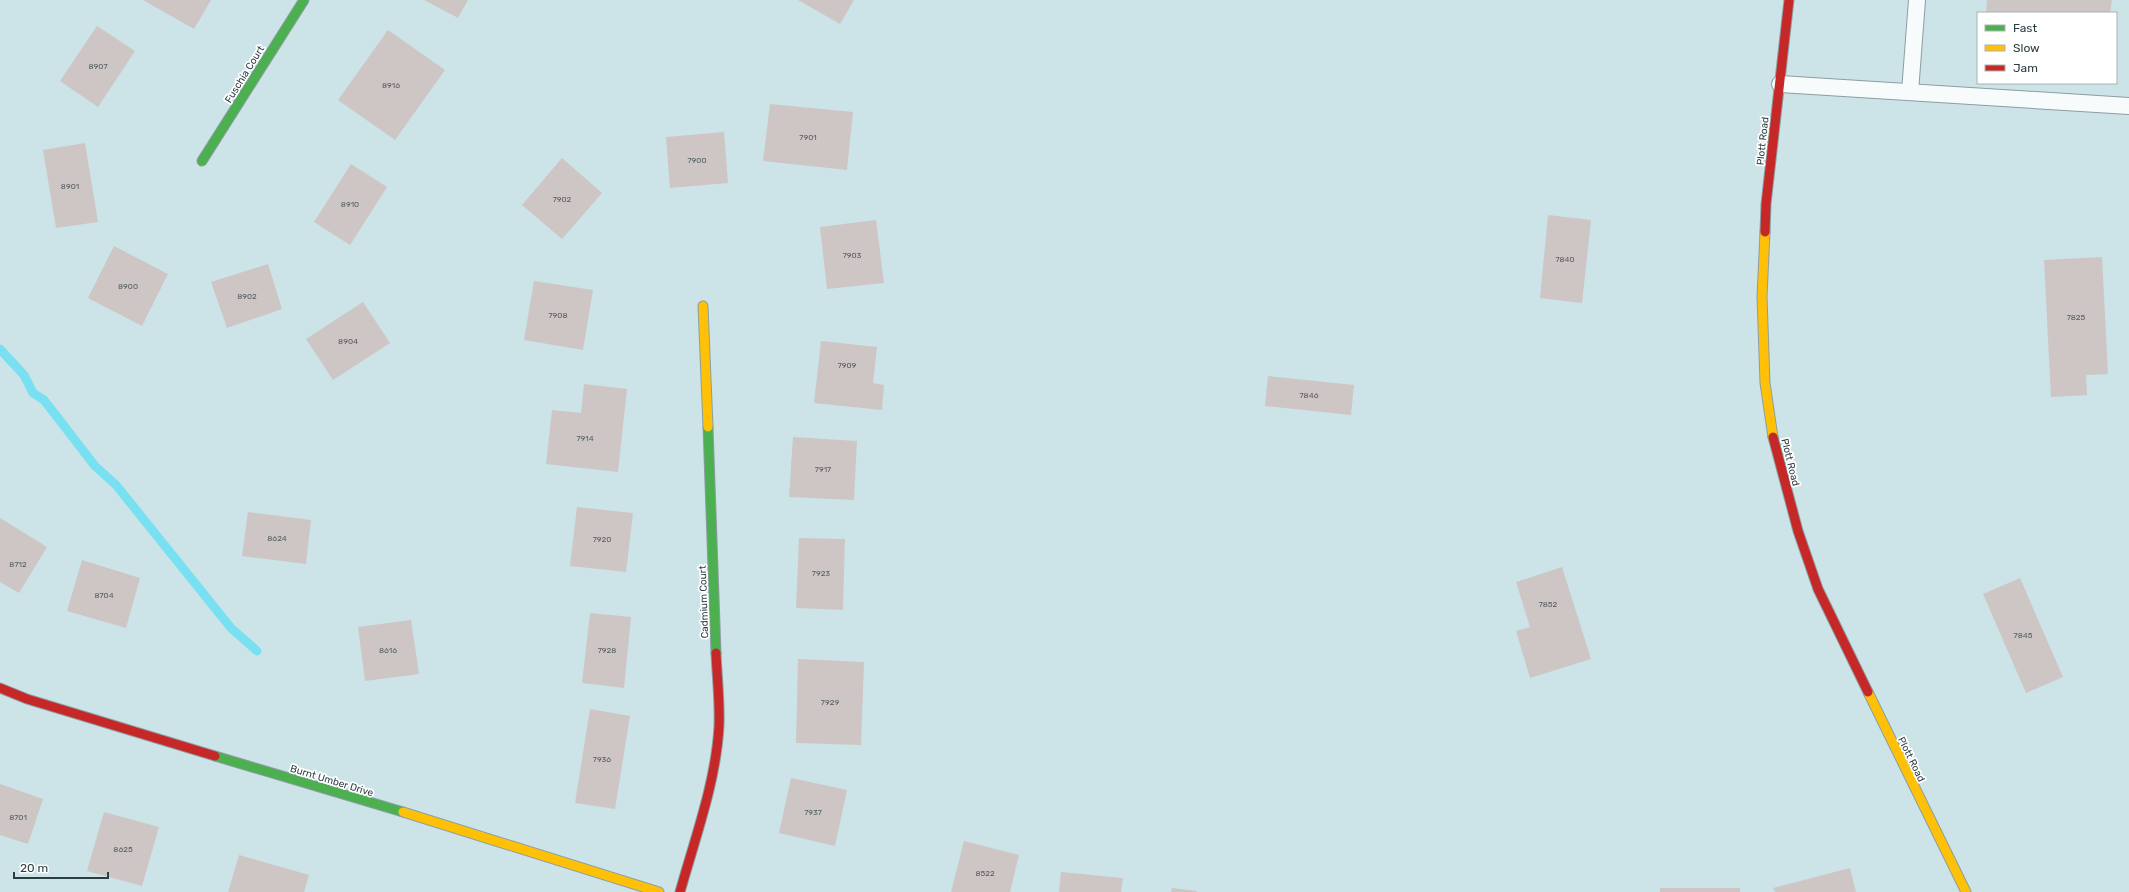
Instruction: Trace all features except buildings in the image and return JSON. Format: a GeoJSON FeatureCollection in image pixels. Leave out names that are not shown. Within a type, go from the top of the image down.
{"type":"FeatureCollection","features":[{"type":"Feature","properties":{"kind":"street","name":"Fuschia Court"},"geometry":{"type":"LineString","coordinates":[[202,160],[304,0]]}},
{"type":"Feature","properties":{"kind":"street","name":"Plott Road"},"geometry":{"type":"LineString","coordinates":[[1789,0],[1766,204],[1762,297],[1765,383],[1775,449],[1798,531],[1818,590],[1966,892]]}},
{"type":"Feature","properties":{"kind":"street","name":"Cadmium Court"},"geometry":{"type":"LineString","coordinates":[[680,892],[710,784],[716,757],[719,726],[703,306]]}},
{"type":"Feature","properties":{"kind":"street","name":"Burnt Umber Drive"},"geometry":{"type":"LineString","coordinates":[[0,688],[27,699],[422,818],[659,892]]}},
{"type":"Feature","properties":{"kind":"lane"},"geometry":{"type":"LineString","coordinates":[[1910,92],[1917,0]]}},
{"type":"Feature","properties":{"kind":"lane"},"geometry":{"type":"LineString","coordinates":[[1780,84],[2129,106]]}},
{"type":"Feature","properties":{"kind":"waterway"},"geometry":{"type":"LineString","coordinates":[[0,349],[24,375],[33,393],[44,400],[95,466],[116,485],[231,628],[257,651]]}},
{"type":"Feature","properties":{"kind":"traffic: fast"},"geometry":{"type":"LineString","coordinates":[[202,161],[304,0]]}},
{"type":"Feature","properties":{"kind":"traffic: fast"},"geometry":{"type":"LineString","coordinates":[[708,427],[716,653]]}},
{"type":"Feature","properties":{"kind":"traffic: fast"},"geometry":{"type":"LineString","coordinates":[[215,756],[403,812]]}},
{"type":"Feature","properties":{"kind":"traffic: slow"},"geometry":{"type":"LineString","coordinates":[[1765,232],[1762,297],[1765,383],[1773,437]]}},
{"type":"Feature","properties":{"kind":"traffic: slow"},"geometry":{"type":"LineString","coordinates":[[703,306],[708,427]]}},
{"type":"Feature","properties":{"kind":"traffic: slow"},"geometry":{"type":"LineString","coordinates":[[1868,692],[1966,892]]}},
{"type":"Feature","properties":{"kind":"traffic: slow"},"geometry":{"type":"LineString","coordinates":[[403,812],[659,892]]}},
{"type":"Feature","properties":{"kind":"traffic: jam"},"geometry":{"type":"LineString","coordinates":[[1765,232],[1766,204],[1789,0]]}},
{"type":"Feature","properties":{"kind":"traffic: jam"},"geometry":{"type":"LineString","coordinates":[[1773,437],[1798,531],[1818,589],[1868,692]]}},
{"type":"Feature","properties":{"kind":"traffic: jam"},"geometry":{"type":"LineString","coordinates":[[680,892],[704,810],[714,768],[719,726],[716,653]]}},
{"type":"Feature","properties":{"kind":"traffic: jam"},"geometry":{"type":"LineString","coordinates":[[0,688],[27,699],[215,756]]}}]}
